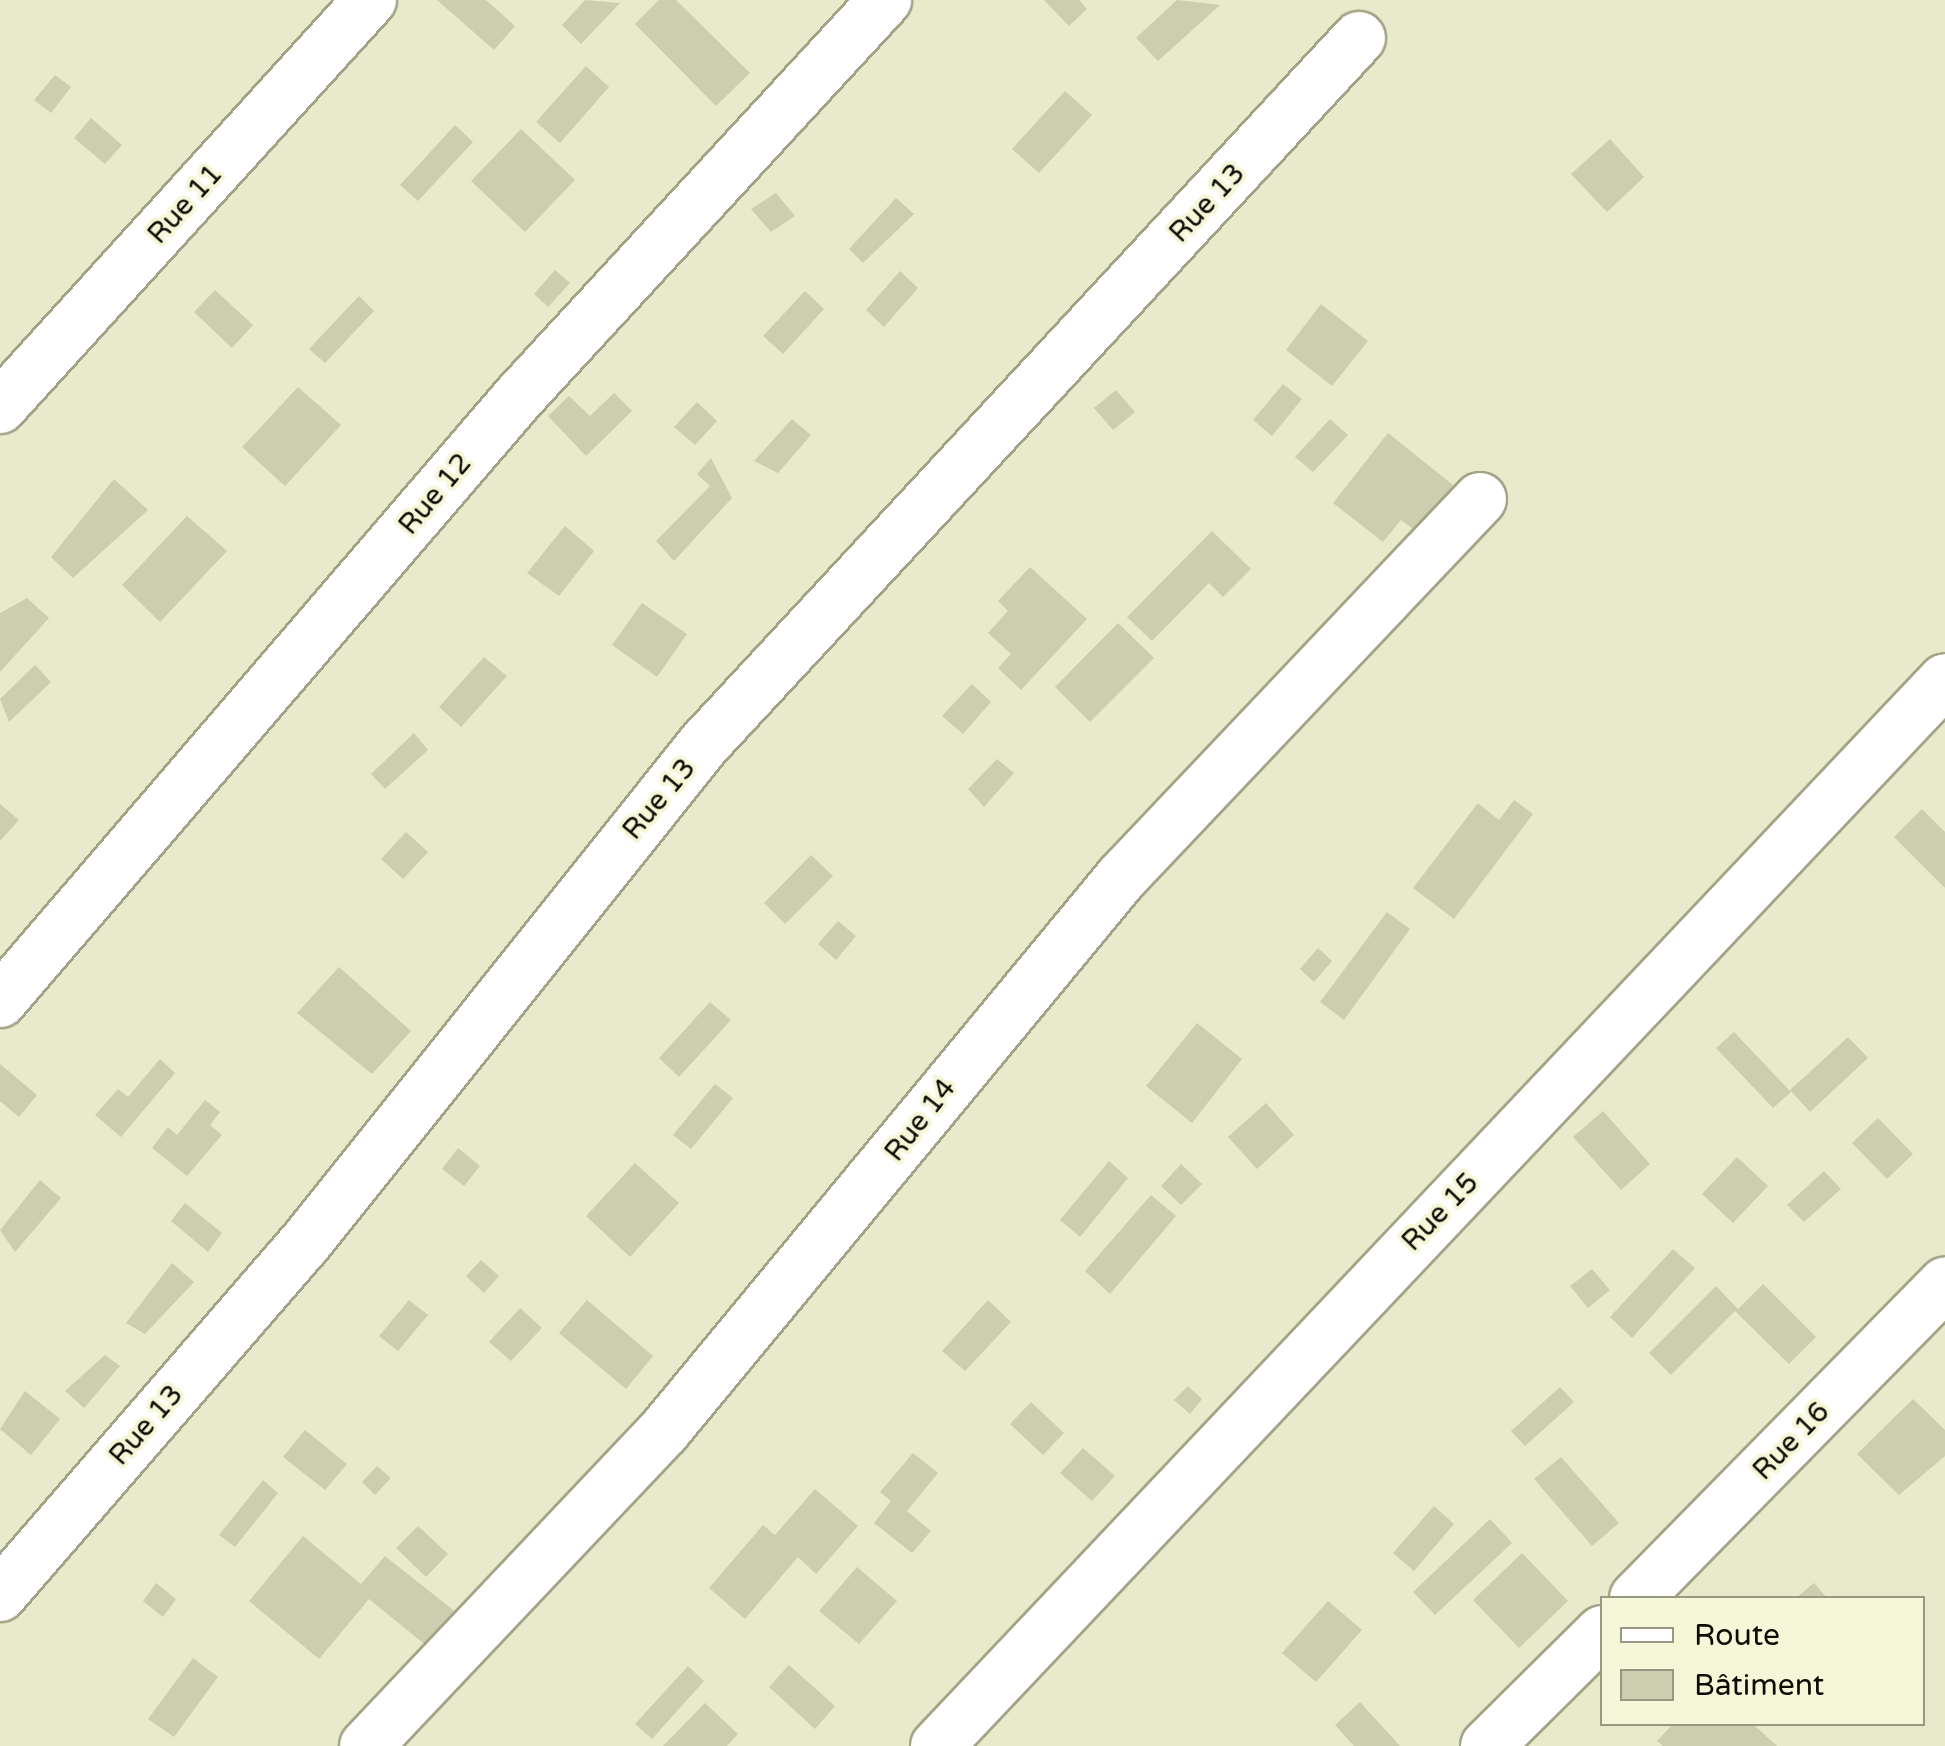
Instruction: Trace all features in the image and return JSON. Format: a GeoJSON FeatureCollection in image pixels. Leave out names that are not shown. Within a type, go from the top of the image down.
{"type":"FeatureCollection","features":[{"type":"Feature","properties":{"kind":"street","name":"Rue 11"},"geometry":{"type":"LineString","coordinates":[[0,408],[370,0]]}},
{"type":"Feature","properties":{"kind":"street","name":"Rue 12"},"geometry":{"type":"LineString","coordinates":[[0,1001],[517,398],[884,0]]}},
{"type":"Feature","properties":{"kind":"street","name":"Rue 13"},"geometry":{"type":"LineString","coordinates":[[0,1595],[306,1242],[704,744],[1359,38]]}},
{"type":"Feature","properties":{"kind":"street","name":"Rue 14"},"geometry":{"type":"LineString","coordinates":[[366,1746],[664,1431],[1120,878],[1480,499]]}},
{"type":"Feature","properties":{"kind":"street","name":"Rue 15"},"geometry":{"type":"LineString","coordinates":[[937,1746],[1945,680]]}},
{"type":"Feature","properties":{"kind":"street","name":"Rue 16"},"geometry":{"type":"LineString","coordinates":[[1638,1596],[1945,1284]]}},
{"type":"Feature","properties":{"kind":"street"},"geometry":{"type":"LineString","coordinates":[[1487,1746],[1600,1634]]}},
{"type":"Feature","properties":{"kind":"building"},"geometry":{"type":"Polygon","coordinates":[[[437,0],[486,0],[515,26],[494,50],[437,0]]]}},
{"type":"Feature","properties":{"kind":"building"},"geometry":{"type":"Polygon","coordinates":[[[585,0],[620,3],[581,44],[562,25],[585,0]]]}},
{"type":"Feature","properties":{"kind":"building"},"geometry":{"type":"Polygon","coordinates":[[[659,0],[676,0],[750,73],[716,106],[635,24],[659,0]]]}},
{"type":"Feature","properties":{"kind":"building"},"geometry":{"type":"Polygon","coordinates":[[[1044,0],[1079,0],[1087,9],[1069,26],[1044,0]]]}},
{"type":"Feature","properties":{"kind":"building"},"geometry":{"type":"Polygon","coordinates":[[[1177,0],[1220,5],[1158,61],[1136,38],[1177,0]]]}},
{"type":"Feature","properties":{"kind":"building"},"geometry":{"type":"Polygon","coordinates":[[[586,66],[609,87],[560,143],[536,122],[586,66]]]}},
{"type":"Feature","properties":{"kind":"building"},"geometry":{"type":"Polygon","coordinates":[[[55,75],[71,87],[51,113],[34,100],[55,75]]]}},
{"type":"Feature","properties":{"kind":"building"},"geometry":{"type":"Polygon","coordinates":[[[1065,91],[1092,115],[1039,173],[1012,149],[1065,91]]]}},
{"type":"Feature","properties":{"kind":"building"},"geometry":{"type":"Polygon","coordinates":[[[91,118],[122,145],[105,164],[74,138],[91,118]]]}},
{"type":"Feature","properties":{"kind":"building"},"geometry":{"type":"Polygon","coordinates":[[[455,125],[473,142],[418,201],[400,185],[455,125]]]}},
{"type":"Feature","properties":{"kind":"building"},"geometry":{"type":"Polygon","coordinates":[[[521,129],[575,180],[525,232],[471,181],[521,129]]]}},
{"type":"Feature","properties":{"kind":"building"},"geometry":{"type":"Polygon","coordinates":[[[1610,139],[1644,177],[1607,212],[1571,174],[1610,139]]]}},
{"type":"Feature","properties":{"kind":"building"},"geometry":{"type":"Polygon","coordinates":[[[776,193],[795,216],[771,232],[751,209],[776,193]]]}},
{"type":"Feature","properties":{"kind":"building"},"geometry":{"type":"Polygon","coordinates":[[[896,198],[914,214],[863,263],[849,249],[896,198]]]}},
{"type":"Feature","properties":{"kind":"building"},"geometry":{"type":"Polygon","coordinates":[[[555,270],[570,283],[548,307],[534,294],[555,270]]]}},
{"type":"Feature","properties":{"kind":"building"},"geometry":{"type":"Polygon","coordinates":[[[900,271],[918,288],[884,327],[866,310],[900,271]]]}},
{"type":"Feature","properties":{"kind":"building"},"geometry":{"type":"Polygon","coordinates":[[[215,290],[253,325],[232,348],[194,312],[215,290]]]}},
{"type":"Feature","properties":{"kind":"building"},"geometry":{"type":"Polygon","coordinates":[[[805,291],[824,309],[783,354],[763,336],[805,291]]]}},
{"type":"Feature","properties":{"kind":"building"},"geometry":{"type":"Polygon","coordinates":[[[359,296],[374,311],[325,363],[309,349],[359,296]]]}},
{"type":"Feature","properties":{"kind":"building"},"geometry":{"type":"Polygon","coordinates":[[[1321,304],[1368,341],[1332,386],[1286,350],[1321,304]]]}},
{"type":"Feature","properties":{"kind":"building"},"geometry":{"type":"Polygon","coordinates":[[[1283,384],[1302,399],[1272,436],[1253,420],[1283,384]]]}},
{"type":"Feature","properties":{"kind":"building"},"geometry":{"type":"Polygon","coordinates":[[[298,387],[341,425],[285,486],[242,447],[298,387]]]}},
{"type":"Feature","properties":{"kind":"building"},"geometry":{"type":"Polygon","coordinates":[[[1116,390],[1135,412],[1113,430],[1094,408],[1116,390]]]}},
{"type":"Feature","properties":{"kind":"building"},"geometry":{"type":"Polygon","coordinates":[[[614,393],[632,411],[586,456],[548,416],[569,396],[590,416],[614,393]]]}},
{"type":"Feature","properties":{"kind":"building"},"geometry":{"type":"Polygon","coordinates":[[[697,402],[717,421],[695,445],[674,427],[697,402]]]}},
{"type":"Feature","properties":{"kind":"building"},"geometry":{"type":"Polygon","coordinates":[[[792,419],[811,435],[778,473],[754,461],[792,419]]]}},
{"type":"Feature","properties":{"kind":"building"},"geometry":{"type":"Polygon","coordinates":[[[1330,419],[1348,435],[1313,472],[1295,457],[1330,419]]]}},
{"type":"Feature","properties":{"kind":"building"},"geometry":{"type":"Polygon","coordinates":[[[1388,433],[1453,485],[1417,532],[1401,520],[1383,542],[1333,503],[1388,433]]]}},
{"type":"Feature","properties":{"kind":"building"},"geometry":{"type":"Polygon","coordinates":[[[711,458],[732,498],[674,561],[656,541],[710,486],[697,474],[711,458]]]}},
{"type":"Feature","properties":{"kind":"building"},"geometry":{"type":"Polygon","coordinates":[[[114,479],[148,510],[73,578],[51,557],[114,479]]]}},
{"type":"Feature","properties":{"kind":"building"},"geometry":{"type":"Polygon","coordinates":[[[187,516],[227,551],[160,622],[122,585],[187,516]]]}},
{"type":"Feature","properties":{"kind":"building"},"geometry":{"type":"Polygon","coordinates":[[[565,526],[594,551],[559,596],[527,573],[565,526]]]}},
{"type":"Feature","properties":{"kind":"building"},"geometry":{"type":"Polygon","coordinates":[[[1212,531],[1251,569],[1223,597],[1209,583],[1152,641],[1127,617],[1212,531]]]}},
{"type":"Feature","properties":{"kind":"building"},"geometry":{"type":"Polygon","coordinates":[[[1030,567],[1087,619],[1021,690],[998,668],[1011,654],[988,633],[1008,611],[998,601],[1030,567]]]}},
{"type":"Feature","properties":{"kind":"building"},"geometry":{"type":"Polygon","coordinates":[[[27,598],[49,618],[0,672],[0,613],[27,598]]]}},
{"type":"Feature","properties":{"kind":"building"},"geometry":{"type":"Polygon","coordinates":[[[642,603],[687,634],[657,677],[612,645],[642,603]]]}},
{"type":"Feature","properties":{"kind":"building"},"geometry":{"type":"Polygon","coordinates":[[[1118,623],[1154,658],[1090,722],[1055,687],[1118,623]]]}},
{"type":"Feature","properties":{"kind":"building"},"geometry":{"type":"Polygon","coordinates":[[[484,657],[507,676],[461,727],[439,707],[484,657]]]}},
{"type":"Feature","properties":{"kind":"building"},"geometry":{"type":"Polygon","coordinates":[[[35,665],[51,682],[9,722],[0,699],[35,665]]]}},
{"type":"Feature","properties":{"kind":"building"},"geometry":{"type":"Polygon","coordinates":[[[972,684],[991,702],[963,734],[942,716],[972,684]]]}},
{"type":"Feature","properties":{"kind":"building"},"geometry":{"type":"Polygon","coordinates":[[[414,733],[428,750],[385,789],[371,774],[414,733]]]}},
{"type":"Feature","properties":{"kind":"building"},"geometry":{"type":"Polygon","coordinates":[[[997,759],[1014,773],[984,807],[968,789],[997,759]]]}},
{"type":"Feature","properties":{"kind":"building"},"geometry":{"type":"Polygon","coordinates":[[[1514,800],[1533,814],[1454,919],[1413,888],[1478,803],[1499,820],[1514,800]]]}},
{"type":"Feature","properties":{"kind":"building"},"geometry":{"type":"Polygon","coordinates":[[[0,804],[19,820],[0,841],[0,804]]]}},
{"type":"Feature","properties":{"kind":"building"},"geometry":{"type":"Polygon","coordinates":[[[1922,809],[1945,832],[1945,888],[1894,837],[1922,809]]]}},
{"type":"Feature","properties":{"kind":"building"},"geometry":{"type":"Polygon","coordinates":[[[406,832],[428,852],[403,879],[381,859],[406,832]]]}},
{"type":"Feature","properties":{"kind":"building"},"geometry":{"type":"Polygon","coordinates":[[[811,855],[833,876],[785,924],[764,903],[811,855]]]}},
{"type":"Feature","properties":{"kind":"building"},"geometry":{"type":"Polygon","coordinates":[[[1387,912],[1410,929],[1344,1020],[1320,1002],[1387,912]]]}},
{"type":"Feature","properties":{"kind":"building"},"geometry":{"type":"Polygon","coordinates":[[[838,921],[856,936],[836,960],[818,944],[838,921]]]}},
{"type":"Feature","properties":{"kind":"building"},"geometry":{"type":"Polygon","coordinates":[[[1318,948],[1332,961],[1314,982],[1300,969],[1318,948]]]}},
{"type":"Feature","properties":{"kind":"building"},"geometry":{"type":"Polygon","coordinates":[[[339,967],[411,1031],[372,1074],[297,1013],[339,967]]]}},
{"type":"Feature","properties":{"kind":"building"},"geometry":{"type":"Polygon","coordinates":[[[710,1002],[731,1020],[679,1077],[659,1058],[710,1002]]]}},
{"type":"Feature","properties":{"kind":"building"},"geometry":{"type":"Polygon","coordinates":[[[1197,1023],[1242,1059],[1192,1123],[1146,1086],[1197,1023]]]}},
{"type":"Feature","properties":{"kind":"building"},"geometry":{"type":"Polygon","coordinates":[[[1734,1032],[1791,1092],[1773,1108],[1716,1048],[1734,1032]]]}},
{"type":"Feature","properties":{"kind":"building"},"geometry":{"type":"Polygon","coordinates":[[[1848,1037],[1868,1058],[1810,1112],[1790,1090],[1848,1037]]]}},
{"type":"Feature","properties":{"kind":"building"},"geometry":{"type":"Polygon","coordinates":[[[160,1059],[175,1073],[121,1137],[95,1115],[118,1089],[128,1097],[160,1059]]]}},
{"type":"Feature","properties":{"kind":"building"},"geometry":{"type":"Polygon","coordinates":[[[0,1064],[37,1095],[19,1117],[0,1101],[0,1064]]]}},
{"type":"Feature","properties":{"kind":"building"},"geometry":{"type":"Polygon","coordinates":[[[715,1084],[733,1098],[691,1149],[673,1135],[715,1084]]]}},
{"type":"Feature","properties":{"kind":"building"},"geometry":{"type":"Polygon","coordinates":[[[205,1100],[220,1112],[210,1125],[222,1135],[187,1176],[152,1148],[168,1127],[177,1135],[205,1100]]]}},
{"type":"Feature","properties":{"kind":"building"},"geometry":{"type":"Polygon","coordinates":[[[1266,1103],[1294,1135],[1257,1169],[1228,1137],[1266,1103]]]}},
{"type":"Feature","properties":{"kind":"building"},"geometry":{"type":"Polygon","coordinates":[[[1603,1111],[1650,1164],[1621,1190],[1573,1137],[1603,1111]]]}},
{"type":"Feature","properties":{"kind":"building"},"geometry":{"type":"Polygon","coordinates":[[[1878,1118],[1913,1154],[1887,1179],[1852,1143],[1878,1118]]]}},
{"type":"Feature","properties":{"kind":"building"},"geometry":{"type":"Polygon","coordinates":[[[458,1148],[480,1166],[464,1186],[442,1169],[458,1148]]]}},
{"type":"Feature","properties":{"kind":"building"},"geometry":{"type":"Polygon","coordinates":[[[1737,1157],[1768,1186],[1733,1223],[1702,1194],[1737,1157]]]}},
{"type":"Feature","properties":{"kind":"building"},"geometry":{"type":"Polygon","coordinates":[[[1109,1161],[1128,1178],[1080,1237],[1060,1220],[1109,1161]]]}},
{"type":"Feature","properties":{"kind":"building"},"geometry":{"type":"Polygon","coordinates":[[[635,1163],[679,1203],[630,1257],[586,1216],[635,1163]]]}},
{"type":"Feature","properties":{"kind":"building"},"geometry":{"type":"Polygon","coordinates":[[[1181,1164],[1202,1184],[1181,1205],[1161,1186],[1181,1164]]]}},
{"type":"Feature","properties":{"kind":"building"},"geometry":{"type":"Polygon","coordinates":[[[1824,1171],[1841,1189],[1804,1222],[1787,1205],[1824,1171]]]}},
{"type":"Feature","properties":{"kind":"building"},"geometry":{"type":"Polygon","coordinates":[[[40,1180],[61,1198],[15,1252],[0,1230],[40,1180]]]}},
{"type":"Feature","properties":{"kind":"building"},"geometry":{"type":"Polygon","coordinates":[[[1151,1195],[1176,1216],[1110,1294],[1085,1271],[1151,1195]]]}},
{"type":"Feature","properties":{"kind":"building"},"geometry":{"type":"Polygon","coordinates":[[[185,1203],[222,1233],[208,1252],[171,1221],[185,1203]]]}},
{"type":"Feature","properties":{"kind":"building"},"geometry":{"type":"Polygon","coordinates":[[[1673,1249],[1695,1268],[1632,1338],[1610,1317],[1673,1249]]]}},
{"type":"Feature","properties":{"kind":"building"},"geometry":{"type":"Polygon","coordinates":[[[481,1260],[499,1276],[484,1293],[466,1276],[481,1260]]]}},
{"type":"Feature","properties":{"kind":"building"},"geometry":{"type":"Polygon","coordinates":[[[172,1263],[194,1282],[145,1334],[126,1323],[172,1263]]]}},
{"type":"Feature","properties":{"kind":"building"},"geometry":{"type":"Polygon","coordinates":[[[1592,1269],[1610,1290],[1588,1308],[1570,1286],[1592,1269]]]}},
{"type":"Feature","properties":{"kind":"building"},"geometry":{"type":"Polygon","coordinates":[[[1763,1284],[1816,1337],[1789,1364],[1735,1311],[1671,1375],[1649,1353],[1716,1286],[1738,1309],[1763,1284]]]}},
{"type":"Feature","properties":{"kind":"building"},"geometry":{"type":"Polygon","coordinates":[[[409,1300],[428,1315],[398,1351],[379,1336],[409,1300]]]}},
{"type":"Feature","properties":{"kind":"building"},"geometry":{"type":"Polygon","coordinates":[[[587,1300],[653,1356],[626,1389],[559,1333],[587,1300]]]}},
{"type":"Feature","properties":{"kind":"building"},"geometry":{"type":"Polygon","coordinates":[[[988,1300],[1011,1322],[965,1371],[942,1351],[988,1300]]]}},
{"type":"Feature","properties":{"kind":"building"},"geometry":{"type":"Polygon","coordinates":[[[520,1308],[542,1328],[511,1361],[489,1342],[520,1308]]]}},
{"type":"Feature","properties":{"kind":"building"},"geometry":{"type":"Polygon","coordinates":[[[105,1355],[120,1366],[84,1408],[65,1391],[105,1355]]]}},
{"type":"Feature","properties":{"kind":"building"},"geometry":{"type":"Polygon","coordinates":[[[1188,1386],[1202,1399],[1190,1414],[1174,1400],[1188,1386]]]}},
{"type":"Feature","properties":{"kind":"building"},"geometry":{"type":"Polygon","coordinates":[[[1560,1387],[1574,1402],[1525,1446],[1511,1431],[1560,1387]]]}},
{"type":"Feature","properties":{"kind":"building"},"geometry":{"type":"Polygon","coordinates":[[[25,1391],[60,1419],[31,1455],[0,1429],[25,1391]]]}},
{"type":"Feature","properties":{"kind":"building"},"geometry":{"type":"Polygon","coordinates":[[[1913,1399],[1945,1430],[1945,1456],[1899,1495],[1857,1454],[1913,1399]]]}},
{"type":"Feature","properties":{"kind":"building"},"geometry":{"type":"Polygon","coordinates":[[[1031,1402],[1064,1433],[1043,1455],[1010,1424],[1031,1402]]]}},
{"type":"Feature","properties":{"kind":"building"},"geometry":{"type":"Polygon","coordinates":[[[305,1430],[347,1464],[325,1490],[283,1457],[305,1430]]]}},
{"type":"Feature","properties":{"kind":"building"},"geometry":{"type":"Polygon","coordinates":[[[1083,1448],[1115,1476],[1092,1501],[1060,1473],[1083,1448]]]}},
{"type":"Feature","properties":{"kind":"building"},"geometry":{"type":"Polygon","coordinates":[[[913,1453],[938,1473],[907,1511],[931,1531],[912,1553],[874,1523],[891,1501],[880,1492],[913,1453]]]}},
{"type":"Feature","properties":{"kind":"building"},"geometry":{"type":"Polygon","coordinates":[[[1561,1457],[1619,1523],[1592,1546],[1534,1479],[1561,1457]]]}},
{"type":"Feature","properties":{"kind":"building"},"geometry":{"type":"Polygon","coordinates":[[[377,1466],[391,1478],[375,1495],[362,1482],[377,1466]]]}},
{"type":"Feature","properties":{"kind":"building"},"geometry":{"type":"Polygon","coordinates":[[[263,1480],[278,1493],[235,1547],[219,1535],[263,1480]]]}},
{"type":"Feature","properties":{"kind":"building"},"geometry":{"type":"Polygon","coordinates":[[[815,1489],[858,1526],[816,1574],[798,1557],[745,1619],[709,1588],[763,1525],[775,1535],[815,1489]]]}},
{"type":"Feature","properties":{"kind":"building"},"geometry":{"type":"Polygon","coordinates":[[[1434,1506],[1454,1524],[1414,1571],[1393,1553],[1434,1506]]]}},
{"type":"Feature","properties":{"kind":"building"},"geometry":{"type":"Polygon","coordinates":[[[1490,1519],[1512,1543],[1435,1615],[1413,1592],[1490,1519]]]}},
{"type":"Feature","properties":{"kind":"building"},"geometry":{"type":"Polygon","coordinates":[[[418,1526],[448,1554],[426,1577],[396,1548],[418,1526]]]}},
{"type":"Feature","properties":{"kind":"building"},"geometry":{"type":"Polygon","coordinates":[[[303,1536],[361,1584],[385,1556],[457,1613],[428,1647],[369,1599],[319,1659],[249,1601],[303,1536]]]}},
{"type":"Feature","properties":{"kind":"building"},"geometry":{"type":"Polygon","coordinates":[[[1522,1553],[1568,1601],[1519,1648],[1473,1600],[1522,1553]]]}},
{"type":"Feature","properties":{"kind":"building"},"geometry":{"type":"Polygon","coordinates":[[[857,1567],[897,1601],[859,1644],[819,1611],[857,1567]]]}},
{"type":"Feature","properties":{"kind":"building"},"geometry":{"type":"Polygon","coordinates":[[[156,1583],[176,1599],[163,1617],[143,1601],[156,1583]]]}},
{"type":"Feature","properties":{"kind":"building"},"geometry":{"type":"Polygon","coordinates":[[[1814,1583],[1825,1596],[1798,1596],[1814,1583]]]}},
{"type":"Feature","properties":{"kind":"building"},"geometry":{"type":"Polygon","coordinates":[[[1328,1601],[1362,1630],[1316,1682],[1282,1653],[1328,1601]]]}},
{"type":"Feature","properties":{"kind":"building"},"geometry":{"type":"Polygon","coordinates":[[[193,1658],[218,1677],[174,1737],[148,1719],[193,1658]]]}},
{"type":"Feature","properties":{"kind":"building"},"geometry":{"type":"Polygon","coordinates":[[[789,1665],[835,1706],[815,1729],[769,1687],[789,1665]]]}},
{"type":"Feature","properties":{"kind":"building"},"geometry":{"type":"Polygon","coordinates":[[[688,1666],[704,1681],[652,1739],[635,1724],[688,1666]]]}},
{"type":"Feature","properties":{"kind":"building"},"geometry":{"type":"Polygon","coordinates":[[[1360,1702],[1400,1746],[1354,1746],[1335,1725],[1360,1702]]]}},
{"type":"Feature","properties":{"kind":"building"},"geometry":{"type":"Polygon","coordinates":[[[705,1703],[738,1734],[727,1746],[663,1746],[705,1703]]]}},
{"type":"Feature","properties":{"kind":"building"},"geometry":{"type":"Polygon","coordinates":[[[1671,1726],[1755,1726],[1777,1746],[1663,1746],[1657,1741],[1671,1726]]]}}]}
